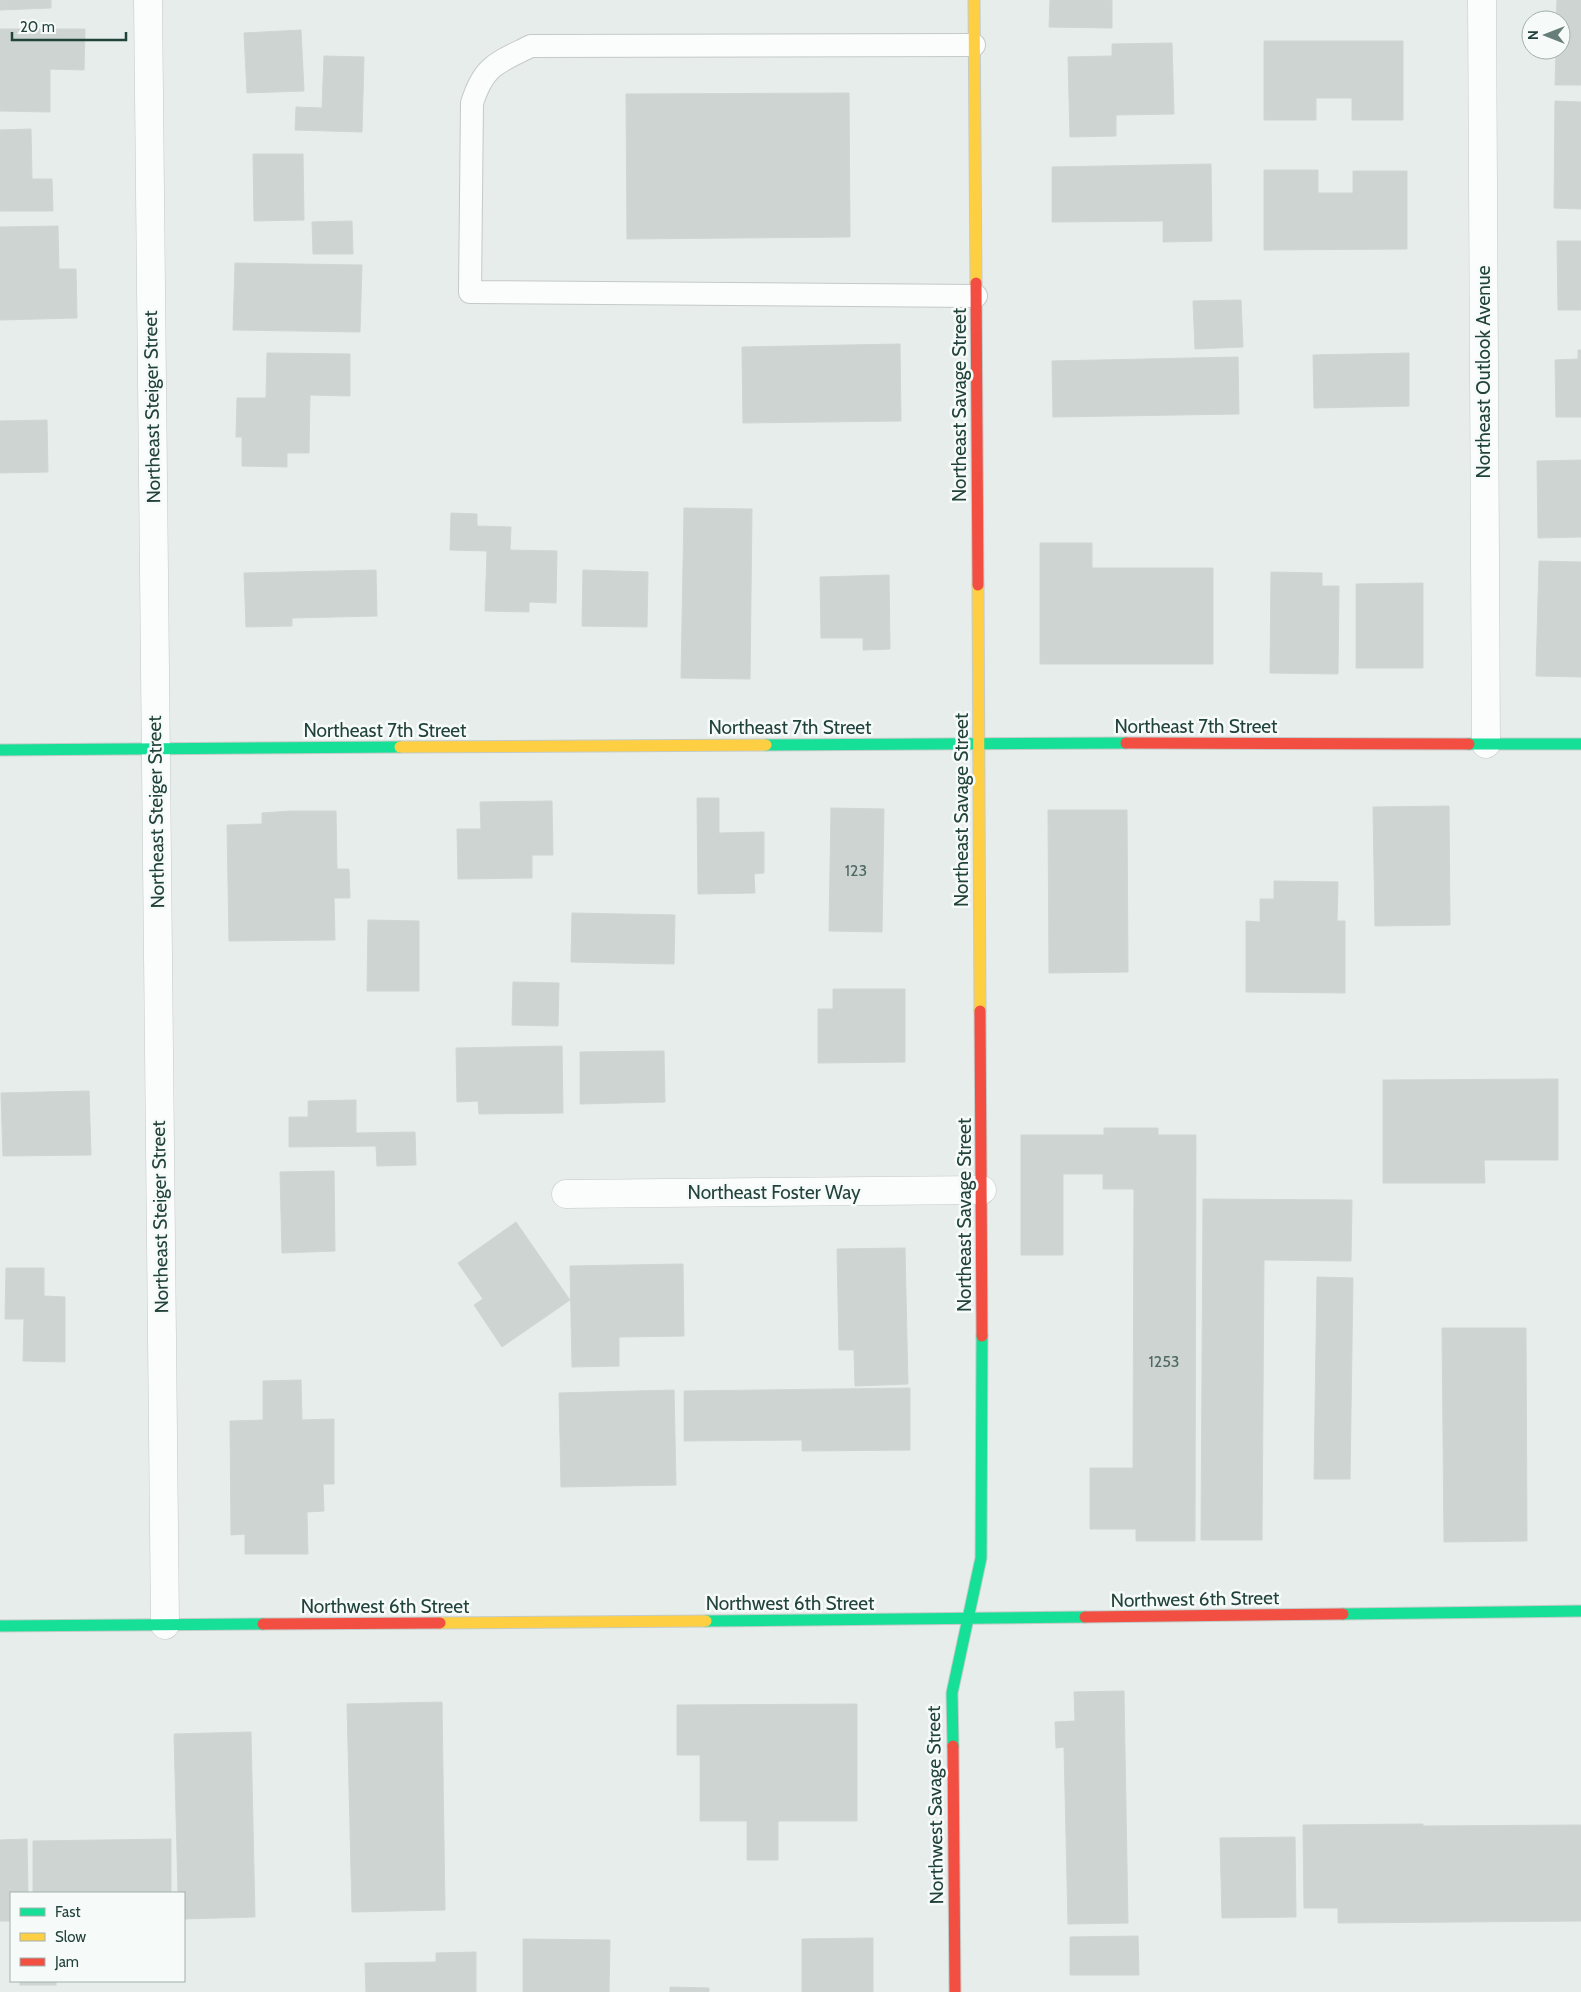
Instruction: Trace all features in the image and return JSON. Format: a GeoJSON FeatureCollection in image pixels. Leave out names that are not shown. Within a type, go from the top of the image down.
{"type":"FeatureCollection","features":[{"type":"Feature","properties":{"kind":"main road","name":"Northeast Savage Street"},"geometry":{"type":"LineString","coordinates":[[967,1619],[981,1558],[983,1498],[974,0]]}},
{"type":"Feature","properties":{"kind":"main road","name":"Northeast 7th Street"},"geometry":{"type":"LineString","coordinates":[[0,750],[978,744],[1581,744]]}},
{"type":"Feature","properties":{"kind":"main road","name":"Northwest 6th Street"},"geometry":{"type":"LineString","coordinates":[[0,1626],[967,1619],[1581,1611]]}},
{"type":"Feature","properties":{"kind":"main road","name":"Northwest Savage Street"},"geometry":{"type":"LineString","coordinates":[[955,1992],[952,1693],[967,1619]]}},
{"type":"Feature","properties":{"kind":"street","name":"Northeast Steiger Street"},"geometry":{"type":"LineString","coordinates":[[148,0],[165,1625]]}},
{"type":"Feature","properties":{"kind":"street","name":"Northeast Outlook Avenue"},"geometry":{"type":"LineString","coordinates":[[1482,0],[1486,744]]}},
{"type":"Feature","properties":{"kind":"street","name":"Northeast Foster Way"},"geometry":{"type":"LineString","coordinates":[[566,1194],[982,1190]]}},
{"type":"Feature","properties":{"kind":"lane"},"geometry":{"type":"LineString","coordinates":[[974,45],[531,46],[491,67],[478,82],[472,103],[470,292],[976,296]]}},
{"type":"Feature","properties":{"kind":"building"},"geometry":{"type":"Polygon","coordinates":[[[0,0],[51,0],[51,8],[0,10],[0,0]]]}},
{"type":"Feature","properties":{"kind":"building"},"geometry":{"type":"Polygon","coordinates":[[[1050,0],[1112,0],[1112,28],[1049,27],[1050,0]]]}},
{"type":"Feature","properties":{"kind":"building"},"geometry":{"type":"Polygon","coordinates":[[[1557,0],[1581,0],[1581,85],[1555,85],[1556,60],[1571,60],[1571,10],[1556,10],[1557,0]]]}},
{"type":"Feature","properties":{"kind":"building"},"geometry":{"type":"Polygon","coordinates":[[[0,29],[85,29],[84,70],[50,69],[50,112],[0,111],[0,29]]]}},
{"type":"Feature","properties":{"kind":"building"},"geometry":{"type":"Polygon","coordinates":[[[301,30],[304,91],[247,93],[244,33],[301,30]]]}},
{"type":"Feature","properties":{"kind":"building"},"geometry":{"type":"Polygon","coordinates":[[[1264,41],[1403,41],[1403,120],[1352,120],[1352,98],[1316,98],[1316,120],[1264,120],[1264,41]]]}},
{"type":"Feature","properties":{"kind":"building"},"geometry":{"type":"Polygon","coordinates":[[[1172,43],[1174,114],[1116,115],[1116,136],[1070,137],[1068,57],[1112,56],[1112,44],[1172,43]]]}},
{"type":"Feature","properties":{"kind":"building"},"geometry":{"type":"Polygon","coordinates":[[[324,56],[364,57],[362,132],[295,130],[296,107],[322,108],[324,56]]]}},
{"type":"Feature","properties":{"kind":"building"},"geometry":{"type":"Polygon","coordinates":[[[849,93],[850,237],[627,239],[626,94],[849,93]]]}},
{"type":"Feature","properties":{"kind":"building"},"geometry":{"type":"Polygon","coordinates":[[[1555,101],[1581,102],[1581,209],[1554,208],[1555,101]]]}},
{"type":"Feature","properties":{"kind":"building"},"geometry":{"type":"Polygon","coordinates":[[[31,129],[32,179],[52,179],[53,211],[0,211],[0,130],[31,129]]]}},
{"type":"Feature","properties":{"kind":"building"},"geometry":{"type":"Polygon","coordinates":[[[253,154],[303,154],[304,220],[254,221],[253,154]]]}},
{"type":"Feature","properties":{"kind":"building"},"geometry":{"type":"Polygon","coordinates":[[[1211,164],[1212,241],[1163,242],[1163,221],[1052,222],[1052,167],[1211,164]]]}},
{"type":"Feature","properties":{"kind":"building"},"geometry":{"type":"Polygon","coordinates":[[[1264,170],[1318,170],[1318,193],[1353,193],[1353,171],[1407,171],[1407,249],[1264,250],[1264,170]]]}},
{"type":"Feature","properties":{"kind":"building"},"geometry":{"type":"Polygon","coordinates":[[[352,221],[353,254],[313,254],[312,222],[352,221]]]}},
{"type":"Feature","properties":{"kind":"building"},"geometry":{"type":"Polygon","coordinates":[[[58,226],[59,269],[76,269],[77,318],[0,320],[0,227],[58,226]]]}},
{"type":"Feature","properties":{"kind":"building"},"geometry":{"type":"Polygon","coordinates":[[[1557,241],[1581,241],[1581,310],[1558,310],[1557,241]]]}},
{"type":"Feature","properties":{"kind":"building"},"geometry":{"type":"Polygon","coordinates":[[[235,263],[362,265],[360,332],[233,330],[235,263]]]}},
{"type":"Feature","properties":{"kind":"building"},"geometry":{"type":"Polygon","coordinates":[[[1241,300],[1243,347],[1195,349],[1193,301],[1241,300]]]}},
{"type":"Feature","properties":{"kind":"building"},"geometry":{"type":"Polygon","coordinates":[[[900,344],[901,421],[743,423],[742,347],[900,344]]]}},
{"type":"Feature","properties":{"kind":"building"},"geometry":{"type":"Polygon","coordinates":[[[1578,350],[1581,350],[1581,417],[1556,417],[1555,360],[1578,359],[1578,350]]]}},
{"type":"Feature","properties":{"kind":"building"},"geometry":{"type":"Polygon","coordinates":[[[267,353],[350,354],[350,396],[310,395],[309,453],[287,453],[287,467],[242,466],[242,437],[236,437],[237,398],[266,398],[267,353]]]}},
{"type":"Feature","properties":{"kind":"building"},"geometry":{"type":"Polygon","coordinates":[[[1409,353],[1409,406],[1314,408],[1313,355],[1409,353]]]}},
{"type":"Feature","properties":{"kind":"building"},"geometry":{"type":"Polygon","coordinates":[[[1238,357],[1239,414],[1053,417],[1052,361],[1238,357]]]}},
{"type":"Feature","properties":{"kind":"building"},"geometry":{"type":"Polygon","coordinates":[[[47,420],[48,472],[0,473],[0,421],[47,420]]]}},
{"type":"Feature","properties":{"kind":"building"},"geometry":{"type":"Polygon","coordinates":[[[1581,460],[1581,537],[1538,538],[1537,461],[1581,460]]]}},
{"type":"Feature","properties":{"kind":"building"},"geometry":{"type":"Polygon","coordinates":[[[684,508],[752,509],[750,679],[681,678],[684,508]]]}},
{"type":"Feature","properties":{"kind":"building"},"geometry":{"type":"Polygon","coordinates":[[[451,513],[477,514],[477,526],[511,527],[510,550],[557,551],[556,603],[529,602],[529,612],[485,611],[487,551],[450,550],[451,513]]]}},
{"type":"Feature","properties":{"kind":"building"},"geometry":{"type":"Polygon","coordinates":[[[1040,543],[1092,543],[1092,568],[1213,568],[1213,664],[1040,664],[1040,543]]]}},
{"type":"Feature","properties":{"kind":"building"},"geometry":{"type":"Polygon","coordinates":[[[1539,561],[1581,562],[1581,677],[1536,676],[1539,561]]]}},
{"type":"Feature","properties":{"kind":"building"},"geometry":{"type":"Polygon","coordinates":[[[376,570],[377,616],[292,618],[292,626],[246,627],[244,573],[376,570]]]}},
{"type":"Feature","properties":{"kind":"building"},"geometry":{"type":"Polygon","coordinates":[[[583,570],[648,572],[647,627],[582,626],[583,570]]]}},
{"type":"Feature","properties":{"kind":"building"},"geometry":{"type":"Polygon","coordinates":[[[1271,572],[1322,573],[1322,586],[1339,586],[1338,674],[1270,673],[1271,572]]]}},
{"type":"Feature","properties":{"kind":"building"},"geometry":{"type":"Polygon","coordinates":[[[889,575],[890,649],[863,650],[863,638],[821,638],[820,577],[889,575]]]}},
{"type":"Feature","properties":{"kind":"building"},"geometry":{"type":"Polygon","coordinates":[[[1423,583],[1423,668],[1356,668],[1356,584],[1423,583]]]}},
{"type":"Feature","properties":{"kind":"building"},"geometry":{"type":"Polygon","coordinates":[[[697,798],[719,798],[719,833],[764,832],[764,873],[754,874],[755,893],[698,894],[697,798]]]}},
{"type":"Feature","properties":{"kind":"building"},"geometry":{"type":"Polygon","coordinates":[[[552,801],[553,855],[532,855],[532,878],[458,879],[457,829],[481,829],[480,802],[552,801]]]}},
{"type":"Feature","properties":{"kind":"building"},"geometry":{"type":"Polygon","coordinates":[[[1449,806],[1450,925],[1375,926],[1373,807],[1449,806]]]}},
{"type":"Feature","properties":{"kind":"building"},"geometry":{"type":"Polygon","coordinates":[[[831,808],[884,809],[882,932],[829,931],[831,808]]]}},
{"type":"Feature","properties":{"kind":"building"},"geometry":{"type":"Polygon","coordinates":[[[1048,810],[1127,810],[1128,972],[1049,973],[1048,810]]]}},
{"type":"Feature","properties":{"kind":"building"},"geometry":{"type":"Polygon","coordinates":[[[336,811],[337,869],[349,869],[350,898],[334,898],[335,940],[229,941],[227,825],[262,824],[262,813],[336,811]]]}},
{"type":"Feature","properties":{"kind":"building"},"geometry":{"type":"Polygon","coordinates":[[[1274,881],[1338,882],[1337,921],[1345,921],[1345,993],[1246,992],[1246,921],[1260,922],[1260,899],[1274,899],[1274,881]]]}},
{"type":"Feature","properties":{"kind":"building"},"geometry":{"type":"Polygon","coordinates":[[[572,913],[675,915],[674,964],[571,962],[572,913]]]}},
{"type":"Feature","properties":{"kind":"building"},"geometry":{"type":"Polygon","coordinates":[[[368,920],[419,921],[419,991],[367,991],[368,920]]]}},
{"type":"Feature","properties":{"kind":"building"},"geometry":{"type":"Polygon","coordinates":[[[513,982],[559,983],[558,1026],[512,1025],[513,982]]]}},
{"type":"Feature","properties":{"kind":"building"},"geometry":{"type":"Polygon","coordinates":[[[833,989],[905,989],[905,1062],[818,1063],[818,1009],[833,1009],[833,989]]]}},
{"type":"Feature","properties":{"kind":"building"},"geometry":{"type":"Polygon","coordinates":[[[562,1046],[563,1113],[479,1114],[478,1101],[457,1102],[456,1048],[562,1046]]]}},
{"type":"Feature","properties":{"kind":"building"},"geometry":{"type":"Polygon","coordinates":[[[664,1051],[665,1102],[580,1104],[580,1052],[664,1051]]]}},
{"type":"Feature","properties":{"kind":"building"},"geometry":{"type":"Polygon","coordinates":[[[1558,1079],[1558,1160],[1484,1160],[1485,1183],[1383,1183],[1383,1080],[1558,1079]]]}},
{"type":"Feature","properties":{"kind":"building"},"geometry":{"type":"Polygon","coordinates":[[[89,1091],[91,1155],[3,1156],[1,1093],[89,1091]]]}},
{"type":"Feature","properties":{"kind":"building"},"geometry":{"type":"Polygon","coordinates":[[[356,1100],[356,1133],[415,1132],[416,1165],[377,1166],[376,1146],[289,1147],[289,1117],[308,1117],[308,1101],[356,1100]]]}},
{"type":"Feature","properties":{"kind":"building"},"geometry":{"type":"Polygon","coordinates":[[[1104,1128],[1158,1128],[1158,1135],[1196,1135],[1195,1541],[1136,1541],[1136,1529],[1090,1529],[1090,1468],[1133,1468],[1134,1189],[1103,1189],[1103,1174],[1063,1174],[1063,1255],[1021,1255],[1021,1135],[1104,1135],[1104,1128]]]}},
{"type":"Feature","properties":{"kind":"building"},"geometry":{"type":"Polygon","coordinates":[[[334,1171],[335,1251],[282,1253],[280,1172],[334,1171]]]}},
{"type":"Feature","properties":{"kind":"building"},"geometry":{"type":"Polygon","coordinates":[[[1203,1199],[1352,1200],[1351,1261],[1264,1260],[1262,1540],[1201,1540],[1203,1199]]]}},
{"type":"Feature","properties":{"kind":"building"},"geometry":{"type":"Polygon","coordinates":[[[516,1222],[570,1300],[502,1347],[474,1305],[483,1299],[458,1263],[516,1222]]]}},
{"type":"Feature","properties":{"kind":"building"},"geometry":{"type":"Polygon","coordinates":[[[905,1248],[908,1384],[855,1386],[854,1350],[839,1350],[837,1249],[905,1248]]]}},
{"type":"Feature","properties":{"kind":"building"},"geometry":{"type":"Polygon","coordinates":[[[683,1264],[684,1336],[619,1337],[619,1366],[572,1367],[570,1266],[683,1264]]]}},
{"type":"Feature","properties":{"kind":"building"},"geometry":{"type":"Polygon","coordinates":[[[6,1268],[44,1268],[44,1296],[65,1297],[65,1362],[23,1361],[24,1319],[5,1319],[6,1268]]]}},
{"type":"Feature","properties":{"kind":"building"},"geometry":{"type":"Polygon","coordinates":[[[1317,1277],[1353,1278],[1350,1479],[1314,1479],[1317,1277]]]}},
{"type":"Feature","properties":{"kind":"building"},"geometry":{"type":"Polygon","coordinates":[[[1442,1328],[1526,1328],[1527,1541],[1444,1542],[1442,1328]]]}},
{"type":"Feature","properties":{"kind":"building"},"geometry":{"type":"Polygon","coordinates":[[[301,1380],[302,1420],[334,1419],[334,1484],[323,1484],[324,1511],[307,1512],[308,1554],[245,1554],[245,1534],[231,1535],[230,1421],[263,1420],[263,1381],[301,1380]]]}},
{"type":"Feature","properties":{"kind":"building"},"geometry":{"type":"Polygon","coordinates":[[[910,1388],[910,1450],[802,1451],[802,1440],[684,1441],[684,1391],[910,1388]]]}},
{"type":"Feature","properties":{"kind":"building"},"geometry":{"type":"Polygon","coordinates":[[[674,1390],[676,1485],[561,1487],[559,1393],[674,1390]]]}},
{"type":"Feature","properties":{"kind":"building"},"geometry":{"type":"Polygon","coordinates":[[[1124,1691],[1128,1923],[1068,1924],[1064,1747],[1056,1748],[1055,1722],[1075,1721],[1074,1692],[1124,1691]]]}},
{"type":"Feature","properties":{"kind":"building"},"geometry":{"type":"Polygon","coordinates":[[[442,1702],[445,1910],[352,1912],[347,1704],[442,1702]]]}},
{"type":"Feature","properties":{"kind":"building"},"geometry":{"type":"Polygon","coordinates":[[[857,1704],[857,1821],[778,1821],[778,1860],[747,1860],[747,1821],[700,1821],[700,1755],[677,1755],[677,1705],[857,1704]]]}},
{"type":"Feature","properties":{"kind":"building"},"geometry":{"type":"Polygon","coordinates":[[[251,1732],[255,1917],[185,1919],[185,1892],[178,1892],[174,1734],[251,1732]]]}},
{"type":"Feature","properties":{"kind":"building"},"geometry":{"type":"Polygon","coordinates":[[[1423,1824],[1423,1826],[1581,1825],[1581,1921],[1338,1923],[1338,1908],[1304,1908],[1303,1825],[1423,1824]]]}},
{"type":"Feature","properties":{"kind":"building"},"geometry":{"type":"Polygon","coordinates":[[[1295,1837],[1296,1917],[1222,1918],[1220,1838],[1295,1837]]]}},
{"type":"Feature","properties":{"kind":"building"},"geometry":{"type":"Polygon","coordinates":[[[27,1839],[28,1892],[10,1892],[10,1921],[0,1921],[0,1840],[27,1839]]]}},
{"type":"Feature","properties":{"kind":"building"},"geometry":{"type":"Polygon","coordinates":[[[171,1839],[171,1892],[33,1892],[33,1841],[171,1839]]]}},
{"type":"Feature","properties":{"kind":"building"},"geometry":{"type":"Polygon","coordinates":[[[1138,1936],[1139,1975],[1070,1975],[1070,1937],[1138,1936]]]}},
{"type":"Feature","properties":{"kind":"building"},"geometry":{"type":"Polygon","coordinates":[[[873,1938],[873,1992],[802,1992],[802,1939],[873,1938]]]}},
{"type":"Feature","properties":{"kind":"building"},"geometry":{"type":"Polygon","coordinates":[[[523,1939],[610,1940],[609,1992],[523,1992],[523,1939]]]}},
{"type":"Feature","properties":{"kind":"building"},"geometry":{"type":"Polygon","coordinates":[[[476,1952],[476,1992],[366,1992],[365,1963],[436,1962],[436,1953],[476,1952]]]}},
{"type":"Feature","properties":{"kind":"building"},"geometry":{"type":"Polygon","coordinates":[[[20,1982],[56,1982],[56,1985],[20,1985],[20,1982]]]}},
{"type":"Feature","properties":{"kind":"building"},"geometry":{"type":"Polygon","coordinates":[[[670,1987],[709,1988],[709,1992],[670,1992],[670,1987]]]}},
{"type":"Feature","properties":{"kind":"traffic: fast"},"geometry":{"type":"LineString","coordinates":[[766,745],[1126,743]]}},
{"type":"Feature","properties":{"kind":"traffic: fast"},"geometry":{"type":"LineString","coordinates":[[1469,744],[1581,744]]}},
{"type":"Feature","properties":{"kind":"traffic: fast"},"geometry":{"type":"LineString","coordinates":[[0,750],[400,747]]}},
{"type":"Feature","properties":{"kind":"traffic: fast"},"geometry":{"type":"LineString","coordinates":[[953,1746],[952,1693],[981,1558],[982,1336]]}},
{"type":"Feature","properties":{"kind":"traffic: fast"},"geometry":{"type":"LineString","coordinates":[[1343,1614],[1581,1611]]}},
{"type":"Feature","properties":{"kind":"traffic: fast"},"geometry":{"type":"LineString","coordinates":[[706,1621],[1085,1617]]}},
{"type":"Feature","properties":{"kind":"traffic: fast"},"geometry":{"type":"LineString","coordinates":[[0,1626],[263,1624]]}},
{"type":"Feature","properties":{"kind":"traffic: slow"},"geometry":{"type":"LineString","coordinates":[[974,0],[976,283]]}},
{"type":"Feature","properties":{"kind":"traffic: slow"},"geometry":{"type":"LineString","coordinates":[[978,585],[980,1011]]}},
{"type":"Feature","properties":{"kind":"traffic: slow"},"geometry":{"type":"LineString","coordinates":[[400,747],[766,745]]}},
{"type":"Feature","properties":{"kind":"traffic: slow"},"geometry":{"type":"LineString","coordinates":[[440,1623],[706,1621]]}},
{"type":"Feature","properties":{"kind":"traffic: jam"},"geometry":{"type":"LineString","coordinates":[[976,283],[978,585]]}},
{"type":"Feature","properties":{"kind":"traffic: jam"},"geometry":{"type":"LineString","coordinates":[[1126,743],[1469,744]]}},
{"type":"Feature","properties":{"kind":"traffic: jam"},"geometry":{"type":"LineString","coordinates":[[980,1011],[982,1336]]}},
{"type":"Feature","properties":{"kind":"traffic: jam"},"geometry":{"type":"LineString","coordinates":[[1085,1617],[1343,1614]]}},
{"type":"Feature","properties":{"kind":"traffic: jam"},"geometry":{"type":"LineString","coordinates":[[263,1624],[440,1623]]}},
{"type":"Feature","properties":{"kind":"traffic: jam"},"geometry":{"type":"LineString","coordinates":[[953,1746],[955,1992]]}}]}
